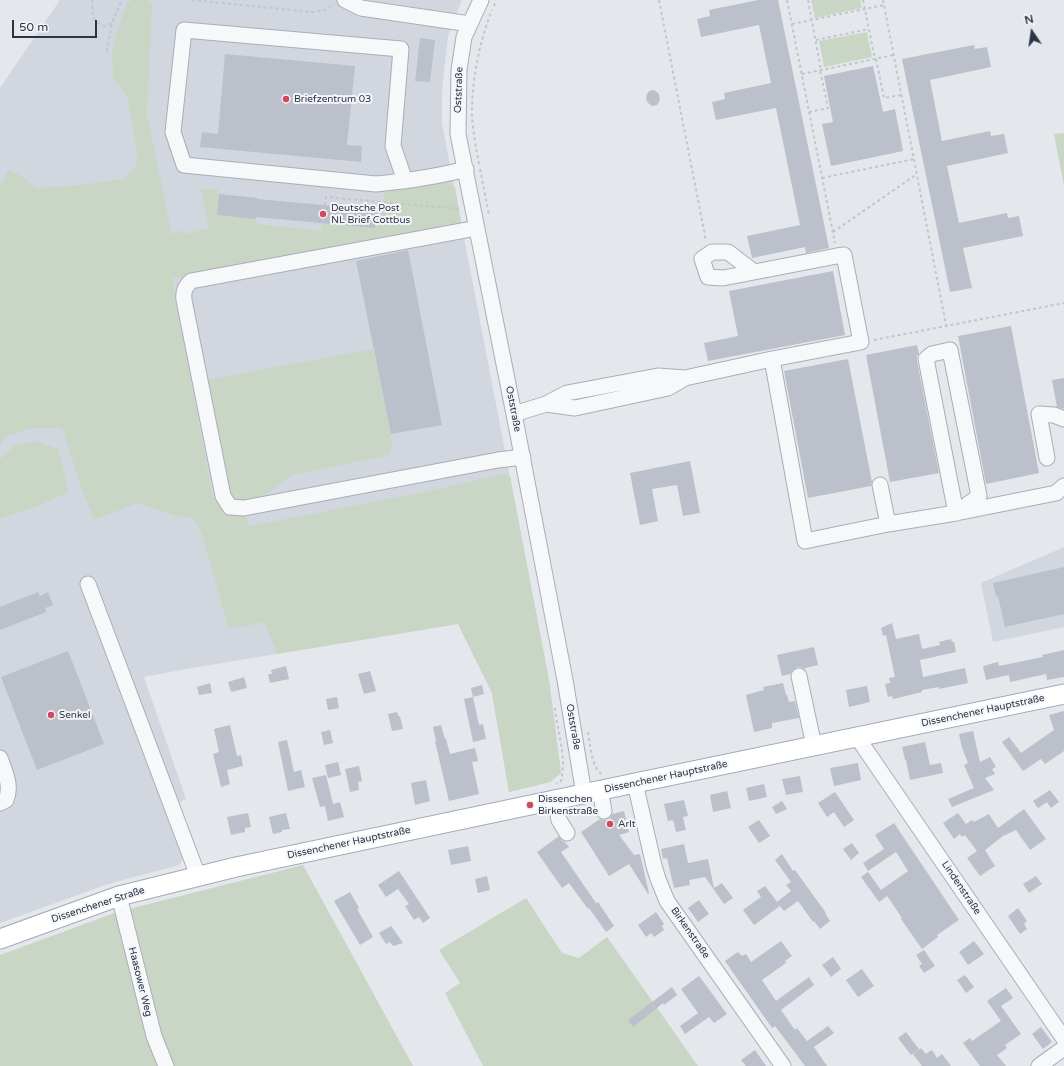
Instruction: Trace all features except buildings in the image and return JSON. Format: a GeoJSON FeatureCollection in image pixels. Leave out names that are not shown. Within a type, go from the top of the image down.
{"type":"FeatureCollection","features":[{"type":"Feature","properties":{"kind":"main road","name":"Dissenchener Hauptstraße"},"geometry":{"type":"LineString","coordinates":[[198,876],[1064,694]]}},
{"type":"Feature","properties":{"kind":"main road","name":"Dissenchener Straße"},"geometry":{"type":"LineString","coordinates":[[0,939],[119,896],[198,876]]}},
{"type":"Feature","properties":{"kind":"street","name":"Oststraße"},"geometry":{"type":"LineString","coordinates":[[480,0],[464,37],[459,70],[458,134],[514,414],[566,687],[592,792],[604,811]]}},
{"type":"Feature","properties":{"kind":"street"},"geometry":{"type":"LineString","coordinates":[[340,2],[361,8],[470,24]]}},
{"type":"Feature","properties":{"kind":"street"},"geometry":{"type":"LineString","coordinates":[[405,181],[393,146],[401,49],[184,30],[173,132],[184,165],[376,184],[405,181],[427,178],[466,169]]}},
{"type":"Feature","properties":{"kind":"street"},"geometry":{"type":"LineString","coordinates":[[476,228],[192,281],[186,285],[183,292],[188,323],[223,496],[230,507],[244,508],[498,460],[522,457]]}},
{"type":"Feature","properties":{"kind":"street"},"geometry":{"type":"LineString","coordinates":[[514,414],[546,404],[567,394],[658,376],[685,378],[861,342],[844,255],[723,278],[708,277],[702,259],[712,252],[728,252],[754,272]]}},
{"type":"Feature","properties":{"kind":"street"},"geometry":{"type":"LineString","coordinates":[[950,350],[979,496],[956,513],[926,359],[932,354],[950,350]]}},
{"type":"Feature","properties":{"kind":"street"},"geometry":{"type":"LineString","coordinates":[[772,359],[805,541],[1056,493],[1064,486]]}},
{"type":"Feature","properties":{"kind":"street"},"geometry":{"type":"LineString","coordinates":[[1047,458],[1039,414],[1054,415],[1064,419]]}},
{"type":"Feature","properties":{"kind":"street"},"geometry":{"type":"LineString","coordinates":[[880,485],[888,524]]}},
{"type":"Feature","properties":{"kind":"street"},"geometry":{"type":"LineString","coordinates":[[88,584],[198,876]]}},
{"type":"Feature","properties":{"kind":"street"},"geometry":{"type":"LineString","coordinates":[[799,676],[814,746]]}},
{"type":"Feature","properties":{"kind":"street","name":"Lindenstraße"},"geometry":{"type":"LineString","coordinates":[[857,737],[1064,1039]]}},
{"type":"Feature","properties":{"kind":"street"},"geometry":{"type":"LineString","coordinates":[[0,758],[8,780],[9,795],[6,800],[0,803]]}},
{"type":"Feature","properties":{"kind":"street","name":"Birkenstraße"},"geometry":{"type":"LineString","coordinates":[[635,783],[654,866],[667,901],[783,1066]]}},
{"type":"Feature","properties":{"kind":"street"},"geometry":{"type":"LineString","coordinates":[[555,800],[559,820],[567,833]]}},
{"type":"Feature","properties":{"kind":"street","name":"Haasower Weg"},"geometry":{"type":"LineString","coordinates":[[119,896],[154,1036],[166,1066]]}},
{"type":"Feature","properties":{"kind":"street"},"geometry":{"type":"LineString","coordinates":[[1039,1066],[1064,1048]]}},
{"type":"Feature","properties":{"kind":"path"},"geometry":{"type":"LineString","coordinates":[[93,0],[93,17],[99,24],[105,26],[112,23]]}},
{"type":"Feature","properties":{"kind":"path"},"geometry":{"type":"LineString","coordinates":[[107,51],[112,23],[120,2],[123,0]]}},
{"type":"Feature","properties":{"kind":"path"},"geometry":{"type":"LineString","coordinates":[[192,0],[312,12],[326,10],[340,2]]}},
{"type":"Feature","properties":{"kind":"path"},"geometry":{"type":"LineString","coordinates":[[490,220],[475,141],[472,116],[475,73],[479,49],[485,27],[496,0]]}},
{"type":"Feature","properties":{"kind":"path"},"geometry":{"type":"LineString","coordinates":[[659,0],[709,254]]}},
{"type":"Feature","properties":{"kind":"path"},"geometry":{"type":"LineString","coordinates":[[788,0],[837,256]]}},
{"type":"Feature","properties":{"kind":"path"},"geometry":{"type":"LineString","coordinates":[[808,0],[828,108],[809,112]]}},
{"type":"Feature","properties":{"kind":"path"},"geometry":{"type":"LineString","coordinates":[[863,0],[884,98],[901,95]]}},
{"type":"Feature","properties":{"kind":"path"},"geometry":{"type":"LineString","coordinates":[[883,0],[946,326]]}},
{"type":"Feature","properties":{"kind":"path"},"geometry":{"type":"LineString","coordinates":[[792,24],[884,5]]}},
{"type":"Feature","properties":{"kind":"path"},"geometry":{"type":"LineString","coordinates":[[816,40],[869,29]]}},
{"type":"Feature","properties":{"kind":"path"},"geometry":{"type":"LineString","coordinates":[[802,74],[894,55]]}},
{"type":"Feature","properties":{"kind":"path"},"geometry":{"type":"LineString","coordinates":[[822,178],[914,159]]}},
{"type":"Feature","properties":{"kind":"path"},"geometry":{"type":"LineString","coordinates":[[833,232],[917,174]]}},
{"type":"Feature","properties":{"kind":"path"},"geometry":{"type":"LineString","coordinates":[[325,205],[326,197],[461,209]]}},
{"type":"Feature","properties":{"kind":"path"},"geometry":{"type":"LineString","coordinates":[[861,342],[1064,303]]}},
{"type":"Feature","properties":{"kind":"shaded area"},"geometry":{"type":"Polygon","coordinates":[[[60,0],[462,0],[448,36],[442,90],[442,123],[549,680],[561,773],[550,782],[509,792],[492,693],[458,624],[144,677],[186,799],[167,809],[182,852],[183,858],[181,862],[179,865],[108,884],[0,923],[0,88],[60,0]]]}},
{"type":"Feature","properties":{"kind":"shaded area"},"geometry":{"type":"Polygon","coordinates":[[[1064,547],[1064,627],[993,642],[981,583],[1064,547]]]}},
{"type":"Feature","properties":{"kind":"green space"},"geometry":{"type":"Polygon","coordinates":[[[132,0],[148,0],[152,5],[147,116],[172,234],[185,230],[186,234],[209,228],[201,189],[218,189],[217,215],[256,219],[257,224],[322,231],[322,223],[375,228],[376,218],[380,218],[385,192],[445,182],[455,187],[461,221],[457,223],[172,279],[213,498],[230,514],[245,515],[250,526],[430,491],[503,474],[510,476],[549,680],[561,773],[550,782],[509,792],[492,693],[458,624],[277,654],[265,622],[229,629],[202,535],[193,518],[175,516],[138,503],[94,520],[62,428],[31,428],[6,436],[0,446],[0,187],[8,170],[22,176],[36,188],[81,185],[123,179],[135,167],[138,159],[128,98],[113,77],[112,50],[127,3],[132,0]]]}},
{"type":"Feature","properties":{"kind":"green space"},"geometry":{"type":"Polygon","coordinates":[[[811,0],[860,0],[862,8],[815,18],[811,0]]]}},
{"type":"Feature","properties":{"kind":"green space"},"geometry":{"type":"Polygon","coordinates":[[[867,32],[872,57],[824,67],[819,41],[867,32]]]}},
{"type":"Feature","properties":{"kind":"green space"},"geometry":{"type":"Polygon","coordinates":[[[1064,133],[1064,186],[1054,134],[1064,133]]]}},
{"type":"Feature","properties":{"kind":"green space"},"geometry":{"type":"Polygon","coordinates":[[[373,349],[391,434],[392,446],[389,455],[292,475],[257,502],[236,501],[226,490],[206,380],[373,349]]]}},
{"type":"Feature","properties":{"kind":"green space"},"geometry":{"type":"Polygon","coordinates":[[[35,441],[58,449],[69,492],[38,506],[0,519],[0,459],[14,446],[35,441]]]}},
{"type":"Feature","properties":{"kind":"green space"},"geometry":{"type":"Polygon","coordinates":[[[303,865],[413,1066],[0,1066],[0,955],[117,912],[303,865]]]}},
{"type":"Feature","properties":{"kind":"green space"},"geometry":{"type":"Polygon","coordinates":[[[526,898],[562,953],[579,958],[607,937],[698,1066],[483,1066],[445,993],[460,983],[439,950],[526,898]]]}},
{"type":"Feature","properties":{"kind":"place","name":"Briefzentrum 03"},"geometry":{"type":"Point","coordinates":[286,99]}},
{"type":"Feature","properties":{"kind":"place","name":"Deutsche Post NL Brief Cottbus"},"geometry":{"type":"Point","coordinates":[323,214]}},
{"type":"Feature","properties":{"kind":"place","name":"Senkel"},"geometry":{"type":"Point","coordinates":[51,715]}},
{"type":"Feature","properties":{"kind":"place","name":"Dissenchen Birkenstraße"},"geometry":{"type":"Point","coordinates":[530,805]}},
{"type":"Feature","properties":{"kind":"place","name":"Arlt"},"geometry":{"type":"Point","coordinates":[610,824]}}]}
